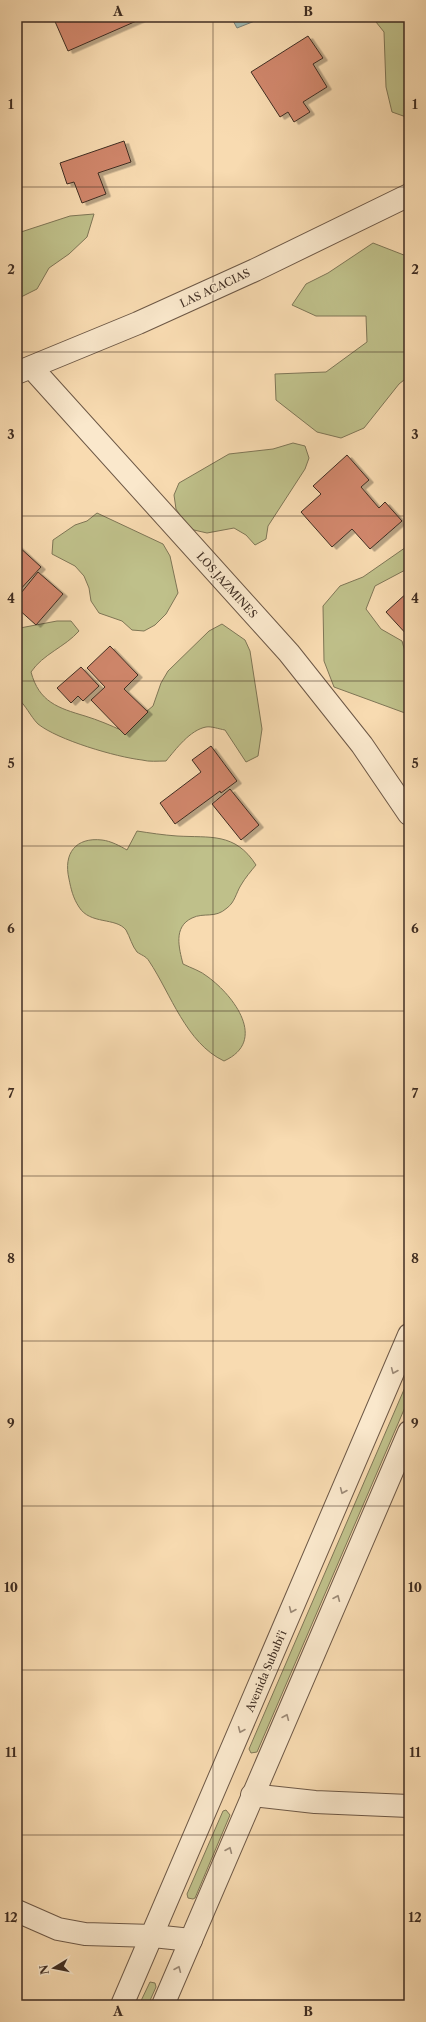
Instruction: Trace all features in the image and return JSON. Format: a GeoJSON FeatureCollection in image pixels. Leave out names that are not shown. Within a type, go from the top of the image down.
{"type":"FeatureCollection","features":[{"type":"Feature","properties":{"kind":"street","name":"LAS ACACIAS"},"geometry":{"type":"LineString","coordinates":[[24,371],[138,323],[248,273],[409,195]]}},
{"type":"Feature","properties":{"kind":"street","name":"LOS JAZMINES"},"geometry":{"type":"LineString","coordinates":[[24,371],[289,654],[362,745],[409,814]]}},
{"type":"Feature","properties":{"kind":"street","name":"Avenida Sububi'i"},"geometry":{"type":"LineString","coordinates":[[122,2005],[153,1936],[409,1335]]}},
{"type":"Feature","properties":{"kind":"street"},"geometry":{"type":"LineString","coordinates":[[162,2005],[409,1432]]}},
{"type":"Feature","properties":{"kind":"street"},"geometry":{"type":"LineString","coordinates":[[252,1795],[315,1802],[409,1806]]}},
{"type":"Feature","properties":{"kind":"street"},"geometry":{"type":"LineString","coordinates":[[17,1910],[58,1929],[85,1934],[153,1936],[191,1940]]}},
{"type":"Feature","properties":{"kind":"green space"},"geometry":{"type":"Polygon","coordinates":[[[372,17],[409,17],[409,118],[392,112],[386,87],[384,32],[372,17]]]}},
{"type":"Feature","properties":{"kind":"green space"},"geometry":{"type":"Polygon","coordinates":[[[18,179],[21,232],[70,216],[94,214],[87,237],[69,254],[49,268],[37,289],[17,299],[18,179]]]}},
{"type":"Feature","properties":{"kind":"green space"},"geometry":{"type":"Polygon","coordinates":[[[373,243],[409,257],[409,376],[399,384],[364,428],[341,438],[317,432],[276,400],[275,374],[326,372],[367,342],[366,316],[316,316],[292,305],[306,284],[328,273],[373,243]]]}},
{"type":"Feature","properties":{"kind":"green space"},"geometry":{"type":"Polygon","coordinates":[[[293,443],[305,446],[309,458],[305,469],[268,526],[266,539],[255,545],[246,535],[234,528],[207,533],[194,530],[184,521],[176,509],[174,495],[179,483],[229,454],[273,449],[293,443]]]}},
{"type":"Feature","properties":{"kind":"green space"},"geometry":{"type":"Polygon","coordinates":[[[97,513],[163,544],[170,556],[178,593],[166,614],[155,625],[144,631],[132,630],[122,621],[99,613],[91,601],[89,588],[84,576],[75,566],[52,554],[53,540],[75,525],[87,521],[97,513]]]}},
{"type":"Feature","properties":{"kind":"green space"},"geometry":{"type":"Polygon","coordinates":[[[409,545],[409,568],[375,586],[366,609],[381,629],[402,641],[409,666],[405,691],[409,695],[409,772],[406,766],[405,713],[334,687],[324,661],[323,606],[340,586],[363,577],[409,545]]]}},
{"type":"Feature","properties":{"kind":"green space"},"geometry":{"type":"Polygon","coordinates":[[[57,621],[71,621],[79,631],[67,642],[42,660],[31,672],[39,690],[44,697],[66,710],[123,731],[153,706],[161,683],[168,671],[209,631],[222,624],[245,640],[250,651],[262,729],[258,756],[246,762],[225,730],[213,727],[206,727],[194,732],[166,761],[151,761],[103,752],[59,736],[38,724],[17,698],[17,625],[20,628],[57,621]]]}},
{"type":"Feature","properties":{"kind":"green space"},"geometry":{"type":"Polygon","coordinates":[[[137,831],[172,836],[211,837],[221,839],[239,847],[248,854],[256,865],[244,880],[230,906],[218,913],[201,915],[192,918],[182,927],[179,938],[183,964],[202,973],[218,985],[228,995],[242,1019],[245,1031],[244,1042],[237,1052],[224,1061],[211,1053],[189,1030],[180,1017],[149,961],[137,952],[126,930],[116,923],[96,919],[84,913],[74,897],[68,870],[68,862],[70,854],[74,849],[85,841],[102,840],[109,841],[127,850],[137,831]]]}},
{"type":"Feature","properties":{"kind":"green space"},"geometry":{"type":"Polygon","coordinates":[[[409,1378],[409,1398],[257,1752],[251,1753],[249,1749],[409,1378]]]}},
{"type":"Feature","properties":{"kind":"green space"},"geometry":{"type":"Polygon","coordinates":[[[226,1810],[230,1815],[195,1898],[188,1898],[187,1894],[223,1811],[226,1810]]]}},
{"type":"Feature","properties":{"kind":"green space"},"geometry":{"type":"Polygon","coordinates":[[[150,1982],[155,1983],[156,1987],[148,2005],[139,2005],[150,1982]]]}},
{"type":"Feature","properties":{"kind":"water"},"geometry":{"type":"Polygon","coordinates":[[[231,17],[265,17],[237,28],[231,17]]]}},
{"type":"Feature","properties":{"kind":"building"},"geometry":{"type":"Polygon","coordinates":[[[53,17],[140,17],[141,19],[68,51],[53,17]]]}},
{"type":"Feature","properties":{"kind":"building"},"geometry":{"type":"Polygon","coordinates":[[[308,36],[323,58],[313,64],[327,87],[303,102],[310,112],[294,122],[288,112],[280,117],[251,72],[308,36]]]}},
{"type":"Feature","properties":{"kind":"building"},"geometry":{"type":"Polygon","coordinates":[[[124,141],[131,162],[98,173],[106,194],[82,203],[74,182],[67,184],[60,163],[124,141]]]}},
{"type":"Feature","properties":{"kind":"building"},"geometry":{"type":"Polygon","coordinates":[[[347,455],[369,480],[361,487],[379,508],[385,502],[402,521],[370,549],[352,529],[332,547],[301,512],[321,494],[313,486],[347,455]]]}},
{"type":"Feature","properties":{"kind":"building"},"geometry":{"type":"Polygon","coordinates":[[[17,545],[41,567],[17,593],[17,545]]]}},
{"type":"Feature","properties":{"kind":"building"},"geometry":{"type":"Polygon","coordinates":[[[38,572],[63,594],[36,625],[17,608],[17,598],[38,572]]]}},
{"type":"Feature","properties":{"kind":"building"},"geometry":{"type":"Polygon","coordinates":[[[409,591],[409,637],[386,612],[409,591]]]}},
{"type":"Feature","properties":{"kind":"building"},"geometry":{"type":"Polygon","coordinates":[[[110,646],[138,675],[124,689],[148,712],[125,735],[91,700],[105,687],[87,668],[110,646]]]}},
{"type":"Feature","properties":{"kind":"building"},"geometry":{"type":"Polygon","coordinates":[[[81,667],[99,686],[83,701],[78,696],[71,703],[57,688],[81,667]]]}},
{"type":"Feature","properties":{"kind":"building"},"geometry":{"type":"Polygon","coordinates":[[[211,746],[237,781],[221,793],[220,791],[175,824],[160,803],[201,772],[192,760],[211,746]]]}},
{"type":"Feature","properties":{"kind":"building"},"geometry":{"type":"Polygon","coordinates":[[[230,789],[259,825],[241,840],[212,804],[230,789]]]}}]}
